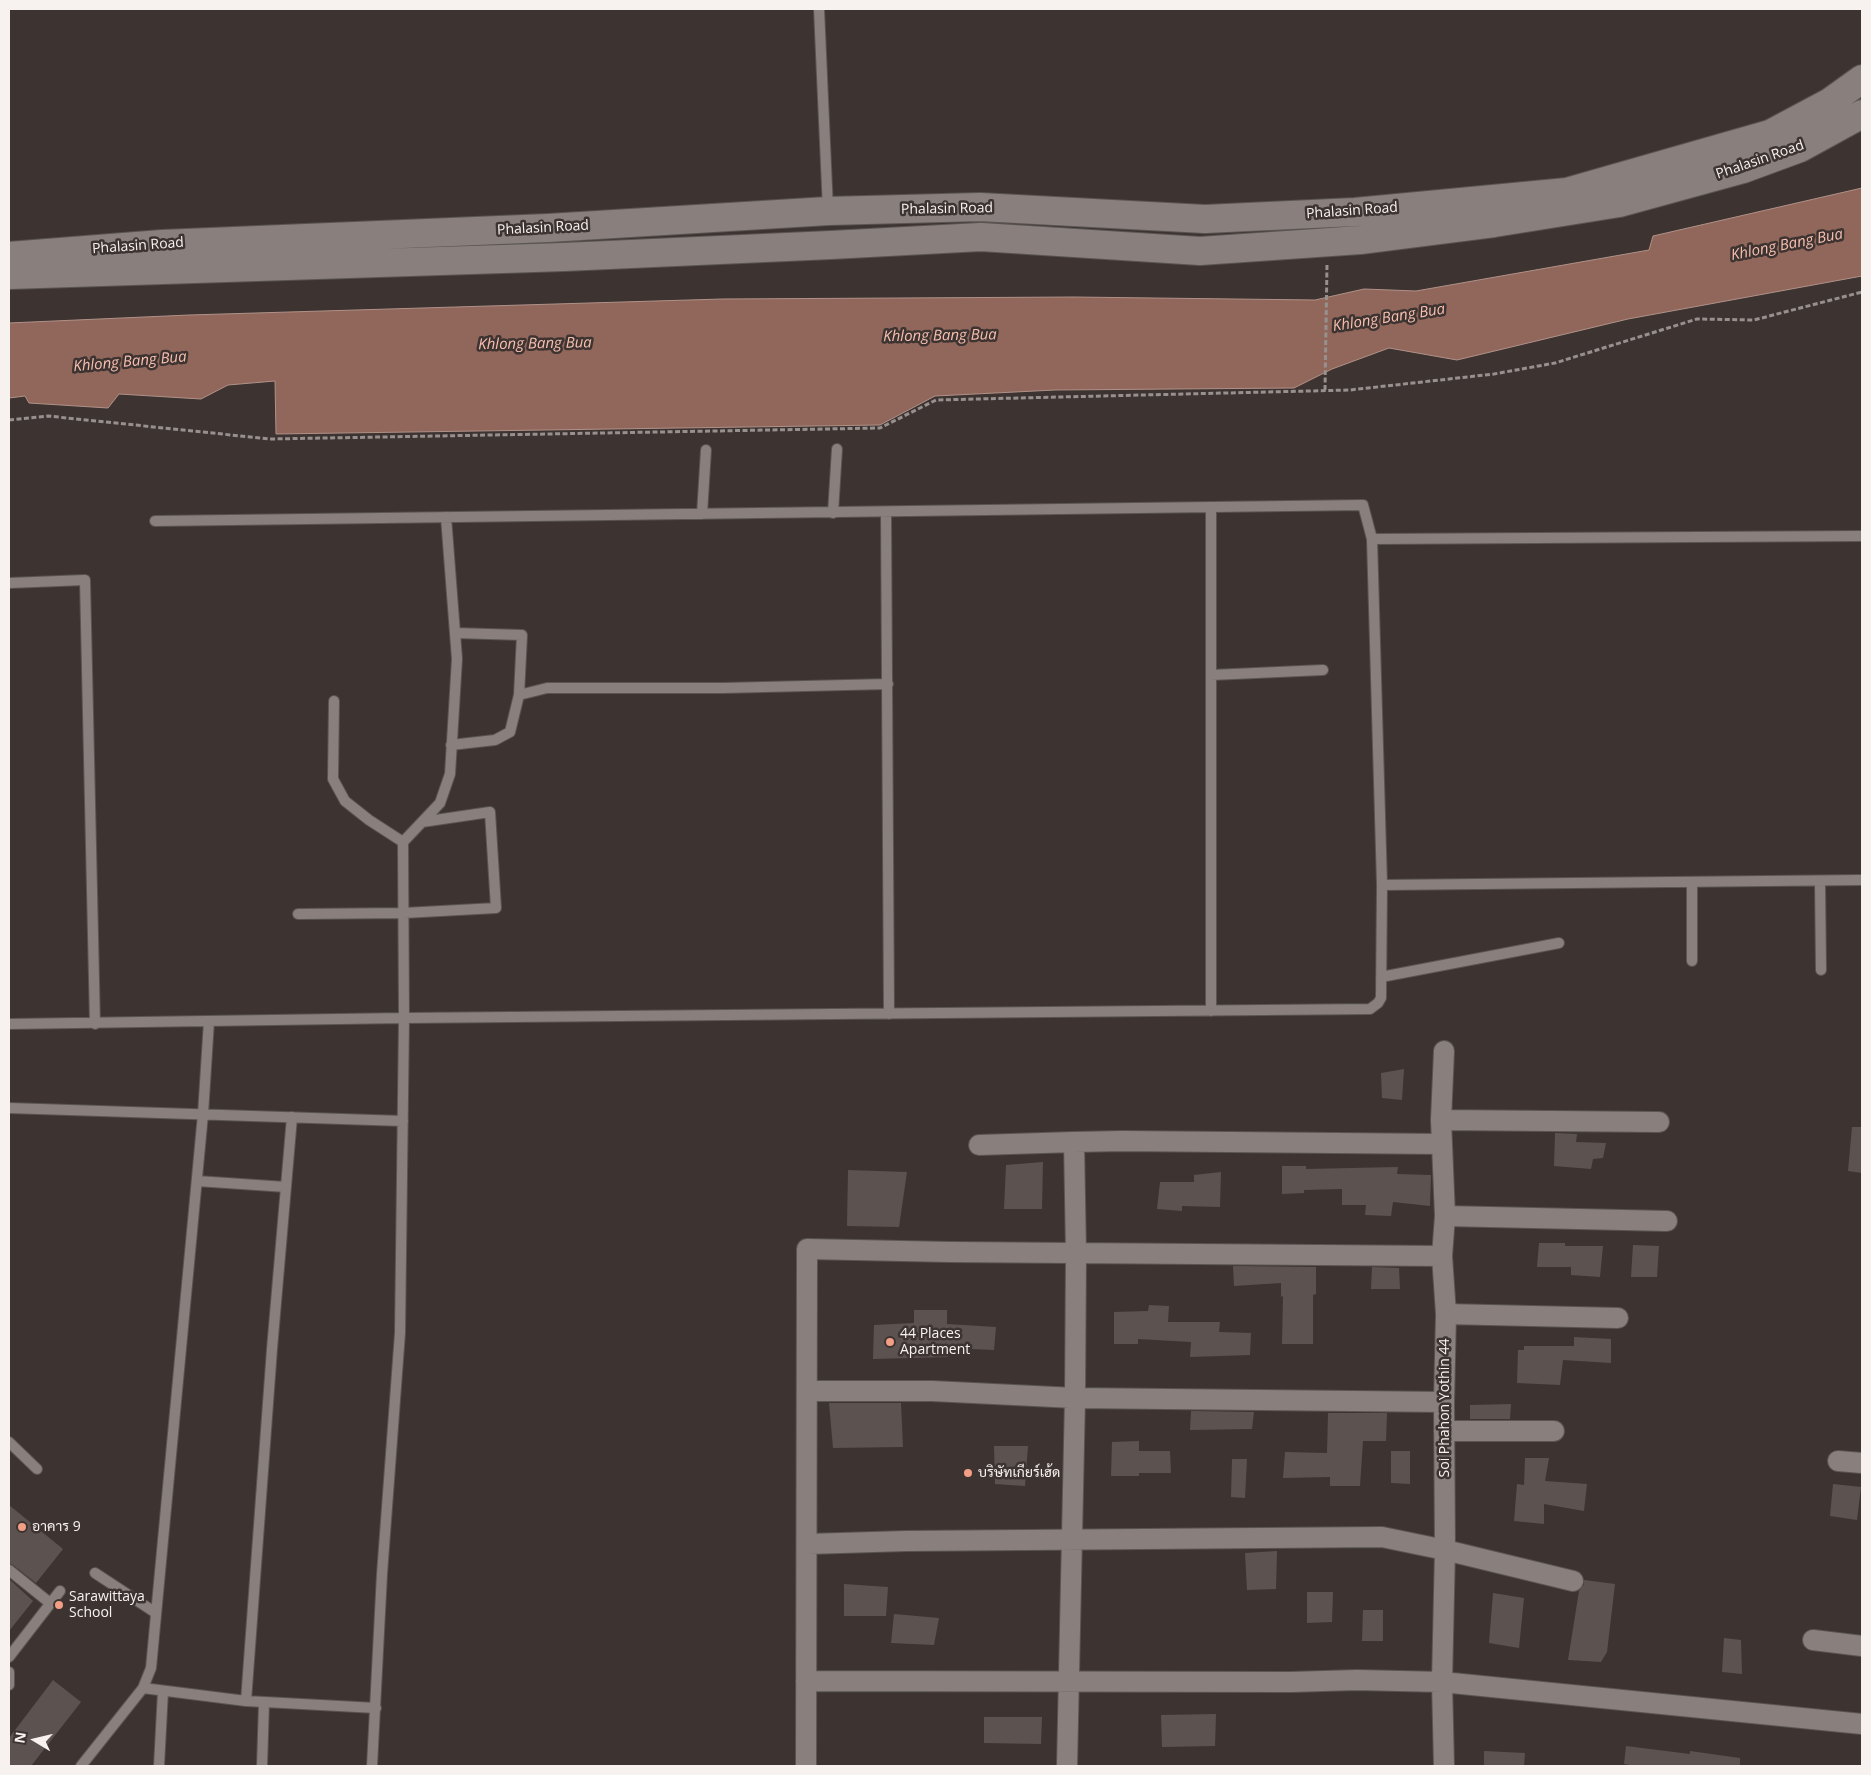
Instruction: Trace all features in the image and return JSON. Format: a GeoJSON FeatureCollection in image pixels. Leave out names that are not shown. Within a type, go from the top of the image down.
{"type":"FeatureCollection","features":[{"type":"Feature","properties":{"kind":"main road","name":"Phalasin Road"},"geometry":{"type":"LineString","coordinates":[[9,256],[162,244],[548,228],[828,212],[980,207],[1205,219],[1355,212],[1566,192],[1770,134],[1830,102],[1862,79]]}},
{"type":"Feature","properties":{"kind":"main road","name":"Phalasin Road"},"geometry":{"type":"LineString","coordinates":[[9,275],[554,257],[981,237],[1200,251],[1328,242],[1494,223],[1618,203],[1743,168],[1792,151],[1862,114]]}},
{"type":"Feature","properties":{"kind":"main road"},"geometry":{"type":"LineString","coordinates":[[828,212],[831,245]]}},
{"type":"Feature","properties":{"kind":"street","name":"Soi Phahon Yothin 44"},"geometry":{"type":"LineString","coordinates":[[1444,1050],[1441,1120],[1445,1216],[1442,1256],[1446,1314],[1442,1682],[1444,1766]]}},
{"type":"Feature","properties":{"kind":"street"},"geometry":{"type":"LineString","coordinates":[[1441,1120],[1659,1122]]}},
{"type":"Feature","properties":{"kind":"street"},"geometry":{"type":"LineString","coordinates":[[978,1145],[1122,1141],[1442,1144]]}},
{"type":"Feature","properties":{"kind":"street"},"geometry":{"type":"LineString","coordinates":[[1067,1766],[1076,1253],[1074,1142]]}},
{"type":"Feature","properties":{"kind":"street"},"geometry":{"type":"LineString","coordinates":[[1445,1216],[1668,1221]]}},
{"type":"Feature","properties":{"kind":"street"},"geometry":{"type":"LineString","coordinates":[[806,1766],[808,1249],[1442,1256]]}},
{"type":"Feature","properties":{"kind":"street"},"geometry":{"type":"LineString","coordinates":[[1446,1314],[1618,1318]]}},
{"type":"Feature","properties":{"kind":"street"},"geometry":{"type":"LineString","coordinates":[[807,1391],[932,1391],[1074,1398],[1444,1402]]}},
{"type":"Feature","properties":{"kind":"street"},"geometry":{"type":"LineString","coordinates":[[1444,1431],[1554,1430]]}},
{"type":"Feature","properties":{"kind":"street"},"geometry":{"type":"LineString","coordinates":[[1838,1461],[1862,1463]]}},
{"type":"Feature","properties":{"kind":"street"},"geometry":{"type":"LineString","coordinates":[[808,1544],[1382,1537],[1444,1550],[1573,1582]]}},
{"type":"Feature","properties":{"kind":"street"},"geometry":{"type":"LineString","coordinates":[[1813,1640],[1862,1646]]}},
{"type":"Feature","properties":{"kind":"street"},"geometry":{"type":"LineString","coordinates":[[806,1681],[1357,1680],[1442,1682],[1862,1724]]}},
{"type":"Feature","properties":{"kind":"lane"},"geometry":{"type":"LineString","coordinates":[[819,9],[828,212]]}},
{"type":"Feature","properties":{"kind":"lane"},"geometry":{"type":"LineString","coordinates":[[833,513],[837,449]]}},
{"type":"Feature","properties":{"kind":"lane"},"geometry":{"type":"LineString","coordinates":[[702,514],[706,450]]}},
{"type":"Feature","properties":{"kind":"lane"},"geometry":{"type":"LineString","coordinates":[[9,1024],[404,1018],[1370,1009],[1381,998],[1382,886],[1372,539],[1363,505],[155,521]]}},
{"type":"Feature","properties":{"kind":"lane"},"geometry":{"type":"LineString","coordinates":[[1211,507],[1211,1011]]}},
{"type":"Feature","properties":{"kind":"lane"},"geometry":{"type":"LineString","coordinates":[[886,512],[890,1014]]}},
{"type":"Feature","properties":{"kind":"lane"},"geometry":{"type":"LineString","coordinates":[[372,1766],[382,1574],[400,1333],[404,1018],[403,842],[440,803],[450,774],[457,658],[446,517]]}},
{"type":"Feature","properties":{"kind":"lane"},"geometry":{"type":"LineString","coordinates":[[1372,539],[1862,536]]}},
{"type":"Feature","properties":{"kind":"lane"},"geometry":{"type":"LineString","coordinates":[[9,583],[86,580],[95,1024]]}},
{"type":"Feature","properties":{"kind":"lane"},"geometry":{"type":"LineString","coordinates":[[451,744],[495,740],[510,732],[519,696],[522,636],[455,633]]}},
{"type":"Feature","properties":{"kind":"lane"},"geometry":{"type":"LineString","coordinates":[[1211,675],[1323,670]]}},
{"type":"Feature","properties":{"kind":"lane"},"geometry":{"type":"LineString","coordinates":[[519,696],[547,688],[723,688],[888,684]]}},
{"type":"Feature","properties":{"kind":"lane"},"geometry":{"type":"LineString","coordinates":[[334,701],[333,779],[346,801],[369,820],[403,842]]}},
{"type":"Feature","properties":{"kind":"lane"},"geometry":{"type":"LineString","coordinates":[[298,914],[496,908],[490,812],[422,822]]}},
{"type":"Feature","properties":{"kind":"lane"},"geometry":{"type":"LineString","coordinates":[[1382,886],[1862,880]]}},
{"type":"Feature","properties":{"kind":"lane"},"geometry":{"type":"LineString","coordinates":[[1820,881],[1821,970]]}},
{"type":"Feature","properties":{"kind":"lane"},"geometry":{"type":"LineString","coordinates":[[1692,882],[1692,961]]}},
{"type":"Feature","properties":{"kind":"lane"},"geometry":{"type":"LineString","coordinates":[[1381,977],[1559,943]]}},
{"type":"Feature","properties":{"kind":"lane"},"geometry":{"type":"LineString","coordinates":[[81,1766],[143,1688],[152,1668],[203,1114],[209,1021]]}},
{"type":"Feature","properties":{"kind":"lane"},"geometry":{"type":"LineString","coordinates":[[9,1108],[402,1121]]}},
{"type":"Feature","properties":{"kind":"lane"},"geometry":{"type":"LineString","coordinates":[[246,1702],[272,1349],[292,1117]]}},
{"type":"Feature","properties":{"kind":"lane"},"geometry":{"type":"LineString","coordinates":[[197,1181],[286,1187]]}},
{"type":"Feature","properties":{"kind":"lane"},"geometry":{"type":"LineString","coordinates":[[9,1442],[37,1469]]}},
{"type":"Feature","properties":{"kind":"lane"},"geometry":{"type":"LineString","coordinates":[[9,1570],[50,1603]]}},
{"type":"Feature","properties":{"kind":"lane"},"geometry":{"type":"LineString","coordinates":[[96,1573],[156,1613]]}},
{"type":"Feature","properties":{"kind":"lane"},"geometry":{"type":"LineString","coordinates":[[9,1657],[60,1591]]}},
{"type":"Feature","properties":{"kind":"lane"},"geometry":{"type":"LineString","coordinates":[[9,1672],[9,1684]]}},
{"type":"Feature","properties":{"kind":"lane"},"geometry":{"type":"LineString","coordinates":[[143,1688],[246,1702],[376,1708]]}},
{"type":"Feature","properties":{"kind":"lane"},"geometry":{"type":"LineString","coordinates":[[159,1766],[163,1691]]}},
{"type":"Feature","properties":{"kind":"lane"},"geometry":{"type":"LineString","coordinates":[[262,1766],[264,1703]]}},
{"type":"Feature","properties":{"kind":"path"},"geometry":{"type":"LineString","coordinates":[[1325,390],[1328,242]]}},
{"type":"Feature","properties":{"kind":"path"},"geometry":{"type":"LineString","coordinates":[[9,420],[48,416],[270,439],[880,428],[936,400],[1350,390],[1494,374],[1555,363],[1697,319],[1754,320],[1862,292]]}},
{"type":"Feature","properties":{"kind":"water","name":"Khlong Bang Bua"},"geometry":{"type":"Polygon","coordinates":[[[1862,188],[1862,276],[1628,319],[1457,360],[1389,348],[1332,369],[1294,388],[1055,390],[935,396],[880,425],[276,434],[275,381],[228,385],[201,399],[119,394],[108,408],[29,403],[25,396],[9,398],[9,323],[189,315],[722,299],[1074,297],[1315,300],[1364,289],[1416,291],[1649,250],[1653,236],[1862,188]]]}},
{"type":"Feature","properties":{"kind":"building"},"geometry":{"type":"Polygon","coordinates":[[[1404,1069],[1402,1100],[1382,1098],[1381,1073],[1404,1069]]]}},
{"type":"Feature","properties":{"kind":"building"},"geometry":{"type":"Polygon","coordinates":[[[1852,1127],[1862,1127],[1862,1173],[1848,1171],[1852,1127]]]}},
{"type":"Feature","properties":{"kind":"building"},"geometry":{"type":"Polygon","coordinates":[[[1555,1133],[1577,1134],[1576,1142],[1606,1143],[1603,1158],[1593,1159],[1591,1169],[1554,1166],[1555,1133]]]}},
{"type":"Feature","properties":{"kind":"building"},"geometry":{"type":"Polygon","coordinates":[[[1043,1162],[1042,1209],[1004,1209],[1006,1165],[1043,1162]]]}},
{"type":"Feature","properties":{"kind":"building"},"geometry":{"type":"Polygon","coordinates":[[[1282,1166],[1306,1166],[1306,1169],[1398,1167],[1397,1174],[1431,1175],[1430,1206],[1393,1202],[1391,1216],[1365,1215],[1366,1205],[1342,1205],[1342,1189],[1304,1190],[1304,1193],[1282,1194],[1282,1166]]]}},
{"type":"Feature","properties":{"kind":"building"},"geometry":{"type":"Polygon","coordinates":[[[848,1170],[907,1172],[899,1227],[847,1226],[848,1170]]]}},
{"type":"Feature","properties":{"kind":"building"},"geometry":{"type":"Polygon","coordinates":[[[1221,1172],[1220,1207],[1182,1206],[1182,1211],[1157,1209],[1160,1182],[1194,1182],[1194,1175],[1221,1172]]]}},
{"type":"Feature","properties":{"kind":"building"},"geometry":{"type":"Polygon","coordinates":[[[1539,1243],[1565,1243],[1565,1246],[1603,1246],[1600,1277],[1571,1275],[1571,1267],[1537,1267],[1539,1243]]]}},
{"type":"Feature","properties":{"kind":"building"},"geometry":{"type":"Polygon","coordinates":[[[1633,1245],[1659,1246],[1657,1277],[1631,1277],[1633,1245]]]}},
{"type":"Feature","properties":{"kind":"building"},"geometry":{"type":"Polygon","coordinates":[[[1233,1266],[1316,1267],[1316,1294],[1313,1295],[1313,1344],[1282,1344],[1283,1296],[1281,1297],[1281,1283],[1234,1286],[1233,1266]]]}},
{"type":"Feature","properties":{"kind":"building"},"geometry":{"type":"Polygon","coordinates":[[[1372,1267],[1399,1268],[1400,1289],[1371,1289],[1372,1267]]]}},
{"type":"Feature","properties":{"kind":"building"},"geometry":{"type":"Polygon","coordinates":[[[1149,1305],[1169,1306],[1168,1322],[1220,1322],[1219,1332],[1251,1333],[1250,1355],[1190,1357],[1191,1342],[1138,1339],[1138,1344],[1114,1344],[1114,1312],[1148,1311],[1149,1305]]]}},
{"type":"Feature","properties":{"kind":"building"},"geometry":{"type":"Polygon","coordinates":[[[914,1310],[947,1310],[947,1324],[996,1327],[994,1350],[948,1348],[948,1357],[873,1359],[874,1325],[914,1323],[914,1310]]]}},
{"type":"Feature","properties":{"kind":"building"},"geometry":{"type":"Polygon","coordinates":[[[1574,1337],[1611,1339],[1611,1363],[1563,1360],[1560,1385],[1517,1383],[1518,1350],[1524,1350],[1524,1346],[1574,1346],[1574,1337]]]}},
{"type":"Feature","properties":{"kind":"building"},"geometry":{"type":"Polygon","coordinates":[[[829,1403],[901,1403],[903,1447],[833,1448],[829,1403]]]}},
{"type":"Feature","properties":{"kind":"building"},"geometry":{"type":"Polygon","coordinates":[[[1511,1404],[1510,1419],[1470,1419],[1470,1405],[1511,1404]]]}},
{"type":"Feature","properties":{"kind":"building"},"geometry":{"type":"Polygon","coordinates":[[[1191,1411],[1254,1412],[1252,1429],[1190,1430],[1191,1411]]]}},
{"type":"Feature","properties":{"kind":"building"},"geometry":{"type":"Polygon","coordinates":[[[1328,1413],[1387,1413],[1386,1441],[1363,1441],[1360,1486],[1330,1486],[1330,1477],[1283,1478],[1285,1452],[1327,1453],[1328,1413]]]}},
{"type":"Feature","properties":{"kind":"building"},"geometry":{"type":"Polygon","coordinates":[[[1139,1441],[1139,1451],[1170,1451],[1171,1473],[1139,1473],[1139,1476],[1111,1476],[1112,1442],[1139,1441]]]}},
{"type":"Feature","properties":{"kind":"building"},"geometry":{"type":"Polygon","coordinates":[[[994,1446],[1028,1446],[1025,1486],[995,1484],[994,1446]]]}},
{"type":"Feature","properties":{"kind":"building"},"geometry":{"type":"Polygon","coordinates":[[[1391,1451],[1410,1451],[1410,1484],[1391,1483],[1391,1451]]]}},
{"type":"Feature","properties":{"kind":"building"},"geometry":{"type":"Polygon","coordinates":[[[1525,1458],[1549,1458],[1545,1481],[1587,1484],[1584,1511],[1544,1504],[1544,1524],[1514,1521],[1517,1484],[1524,1485],[1525,1458]]]}},
{"type":"Feature","properties":{"kind":"building"},"geometry":{"type":"Polygon","coordinates":[[[1232,1459],[1247,1459],[1245,1498],[1231,1497],[1232,1459]]]}},
{"type":"Feature","properties":{"kind":"building"},"geometry":{"type":"Polygon","coordinates":[[[1833,1484],[1861,1487],[1857,1520],[1830,1516],[1833,1484]]]}},
{"type":"Feature","properties":{"kind":"building","name":"อาคาร 9"},"geometry":{"type":"Polygon","coordinates":[[[9,1505],[63,1549],[36,1583],[9,1563],[9,1505]]]}},
{"type":"Feature","properties":{"kind":"building"},"geometry":{"type":"Polygon","coordinates":[[[1277,1551],[1276,1589],[1247,1590],[1245,1553],[1277,1551]]]}},
{"type":"Feature","properties":{"kind":"building"},"geometry":{"type":"Polygon","coordinates":[[[9,1579],[33,1601],[9,1631],[9,1579]]]}},
{"type":"Feature","properties":{"kind":"building"},"geometry":{"type":"Polygon","coordinates":[[[1584,1580],[1615,1584],[1607,1652],[1601,1662],[1568,1660],[1579,1591],[1584,1584],[1584,1580]]]}},
{"type":"Feature","properties":{"kind":"building"},"geometry":{"type":"Polygon","coordinates":[[[844,1584],[888,1587],[886,1616],[844,1616],[844,1584]]]}},
{"type":"Feature","properties":{"kind":"building"},"geometry":{"type":"Polygon","coordinates":[[[1307,1592],[1333,1592],[1332,1622],[1307,1623],[1307,1592]]]}},
{"type":"Feature","properties":{"kind":"building"},"geometry":{"type":"Polygon","coordinates":[[[1493,1593],[1524,1598],[1519,1648],[1489,1643],[1493,1593]]]}},
{"type":"Feature","properties":{"kind":"building"},"geometry":{"type":"Polygon","coordinates":[[[1363,1610],[1383,1610],[1383,1641],[1362,1641],[1363,1610]]]}},
{"type":"Feature","properties":{"kind":"building"},"geometry":{"type":"Polygon","coordinates":[[[894,1614],[939,1618],[934,1645],[891,1643],[894,1614]]]}},
{"type":"Feature","properties":{"kind":"building"},"geometry":{"type":"Polygon","coordinates":[[[1724,1638],[1741,1640],[1742,1674],[1722,1672],[1724,1638]]]}},
{"type":"Feature","properties":{"kind":"building"},"geometry":{"type":"Polygon","coordinates":[[[53,1680],[81,1702],[31,1766],[9,1766],[9,1738],[53,1680]]]}},
{"type":"Feature","properties":{"kind":"building"},"geometry":{"type":"Polygon","coordinates":[[[1216,1714],[1215,1746],[1162,1747],[1161,1715],[1216,1714]]]}},
{"type":"Feature","properties":{"kind":"building"},"geometry":{"type":"Polygon","coordinates":[[[984,1717],[1042,1717],[1041,1744],[984,1743],[984,1717]]]}},
{"type":"Feature","properties":{"kind":"building"},"geometry":{"type":"Polygon","coordinates":[[[1626,1746],[1690,1754],[1690,1751],[1740,1758],[1740,1766],[1635,1766],[1624,1764],[1626,1746]]]}},
{"type":"Feature","properties":{"kind":"building"},"geometry":{"type":"Polygon","coordinates":[[[1484,1751],[1525,1753],[1524,1766],[1484,1766],[1484,1751]]]}},
{"type":"Feature","properties":{"kind":"place","name":"44 Places Apartment"},"geometry":{"type":"Point","coordinates":[890,1342]}},
{"type":"Feature","properties":{"kind":"place","name":"บริษัทเกียร์เฮ้ด"},"geometry":{"type":"Point","coordinates":[968,1473]}},
{"type":"Feature","properties":{"kind":"place","name":"อาคาร 9"},"geometry":{"type":"Point","coordinates":[22,1527]}},
{"type":"Feature","properties":{"kind":"place","name":"Sarawittaya School"},"geometry":{"type":"Point","coordinates":[59,1605]}}]}
